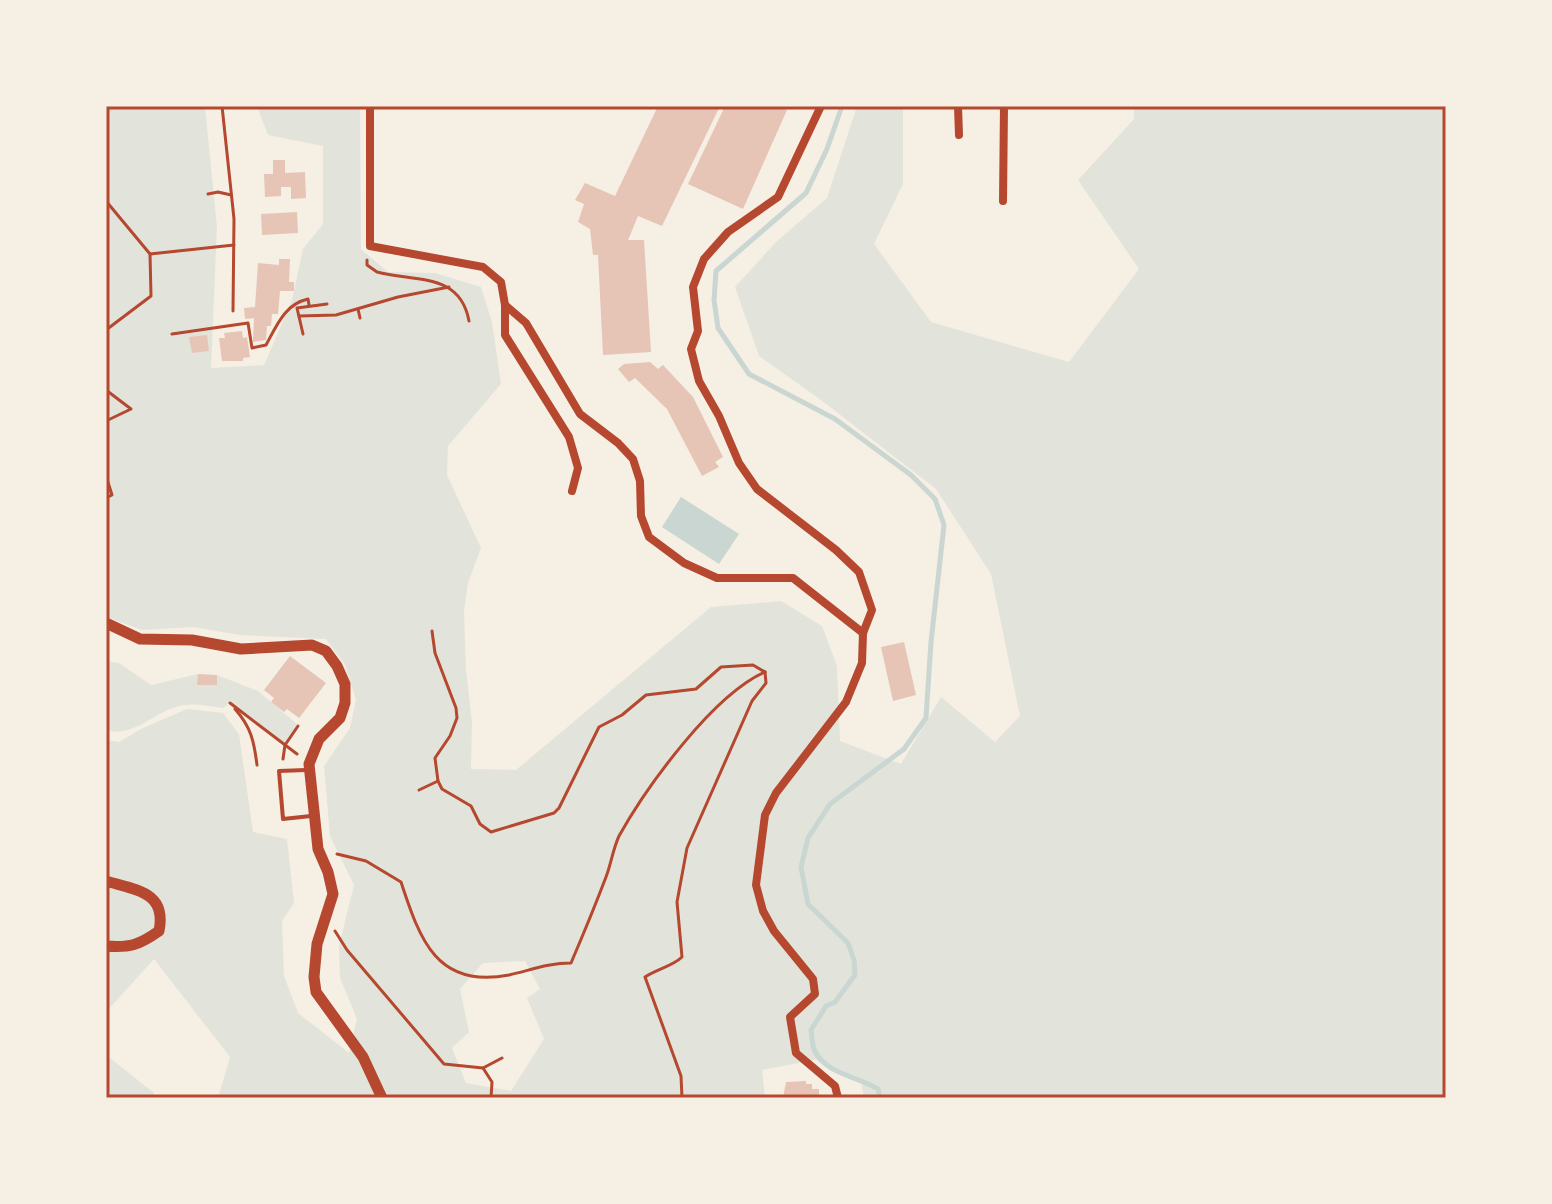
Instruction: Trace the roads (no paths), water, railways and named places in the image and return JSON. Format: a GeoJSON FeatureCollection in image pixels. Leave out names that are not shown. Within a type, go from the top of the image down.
{"type":"FeatureCollection","features":[{"type":"Feature","properties":{"kind":"street"},"geometry":{"type":"LineString","coordinates":[[370,106],[370,246],[483,267],[501,282],[505,335],[569,437],[578,468],[572,491]]}},
{"type":"Feature","properties":{"kind":"street"},"geometry":{"type":"LineString","coordinates":[[821,106],[778,197],[728,232],[704,259],[693,287],[698,331],[691,349],[699,381],[719,416],[739,463],[757,489],[836,550],[859,572],[872,610],[863,633],[862,663],[846,702],[776,793],[765,815],[756,885],[763,911],[774,931],[813,979],[815,994],[790,1017],[796,1053],[835,1086],[838,1098]]}},
{"type":"Feature","properties":{"kind":"street"},"geometry":{"type":"LineString","coordinates":[[958,106],[959,135]]}},
{"type":"Feature","properties":{"kind":"street"},"geometry":{"type":"LineString","coordinates":[[1003,201],[1004,106]]}},
{"type":"Feature","properties":{"kind":"street"},"geometry":{"type":"LineString","coordinates":[[505,305],[526,323],[580,414],[618,443],[633,459],[640,481],[641,516],[649,537],[684,563],[717,578],[793,578],[863,633]]}},
{"type":"Feature","properties":{"kind":"street"},"geometry":{"type":"LineString","coordinates":[[106,623],[140,639],[192,640],[241,649],[312,645],[326,651],[337,666],[345,684],[345,703],[340,718],[319,739],[309,767],[318,849],[333,894],[317,944],[314,977],[316,992],[363,1057],[382,1098]]}},
{"type":"Feature","properties":{"kind":"street"},"geometry":{"type":"LineString","coordinates":[[106,881],[142,892],[156,901],[162,916],[159,931],[141,944],[106,946]]}},
{"type":"Feature","properties":{"kind":"lane"},"geometry":{"type":"LineString","coordinates":[[309,767],[279,771],[283,819],[314,816]]}},
{"type":"Feature","properties":{"kind":"waterway"},"geometry":{"type":"LineString","coordinates":[[842,106],[827,149],[806,193],[716,271],[714,300],[718,328],[749,374],[835,419],[911,475],[935,499],[944,525],[926,718],[904,749],[830,804],[808,838],[801,867],[808,904],[848,943],[854,960],[855,975],[835,1002],[826,1006],[811,1030],[814,1049],[825,1064],[878,1089],[880,1098]]}}]}
